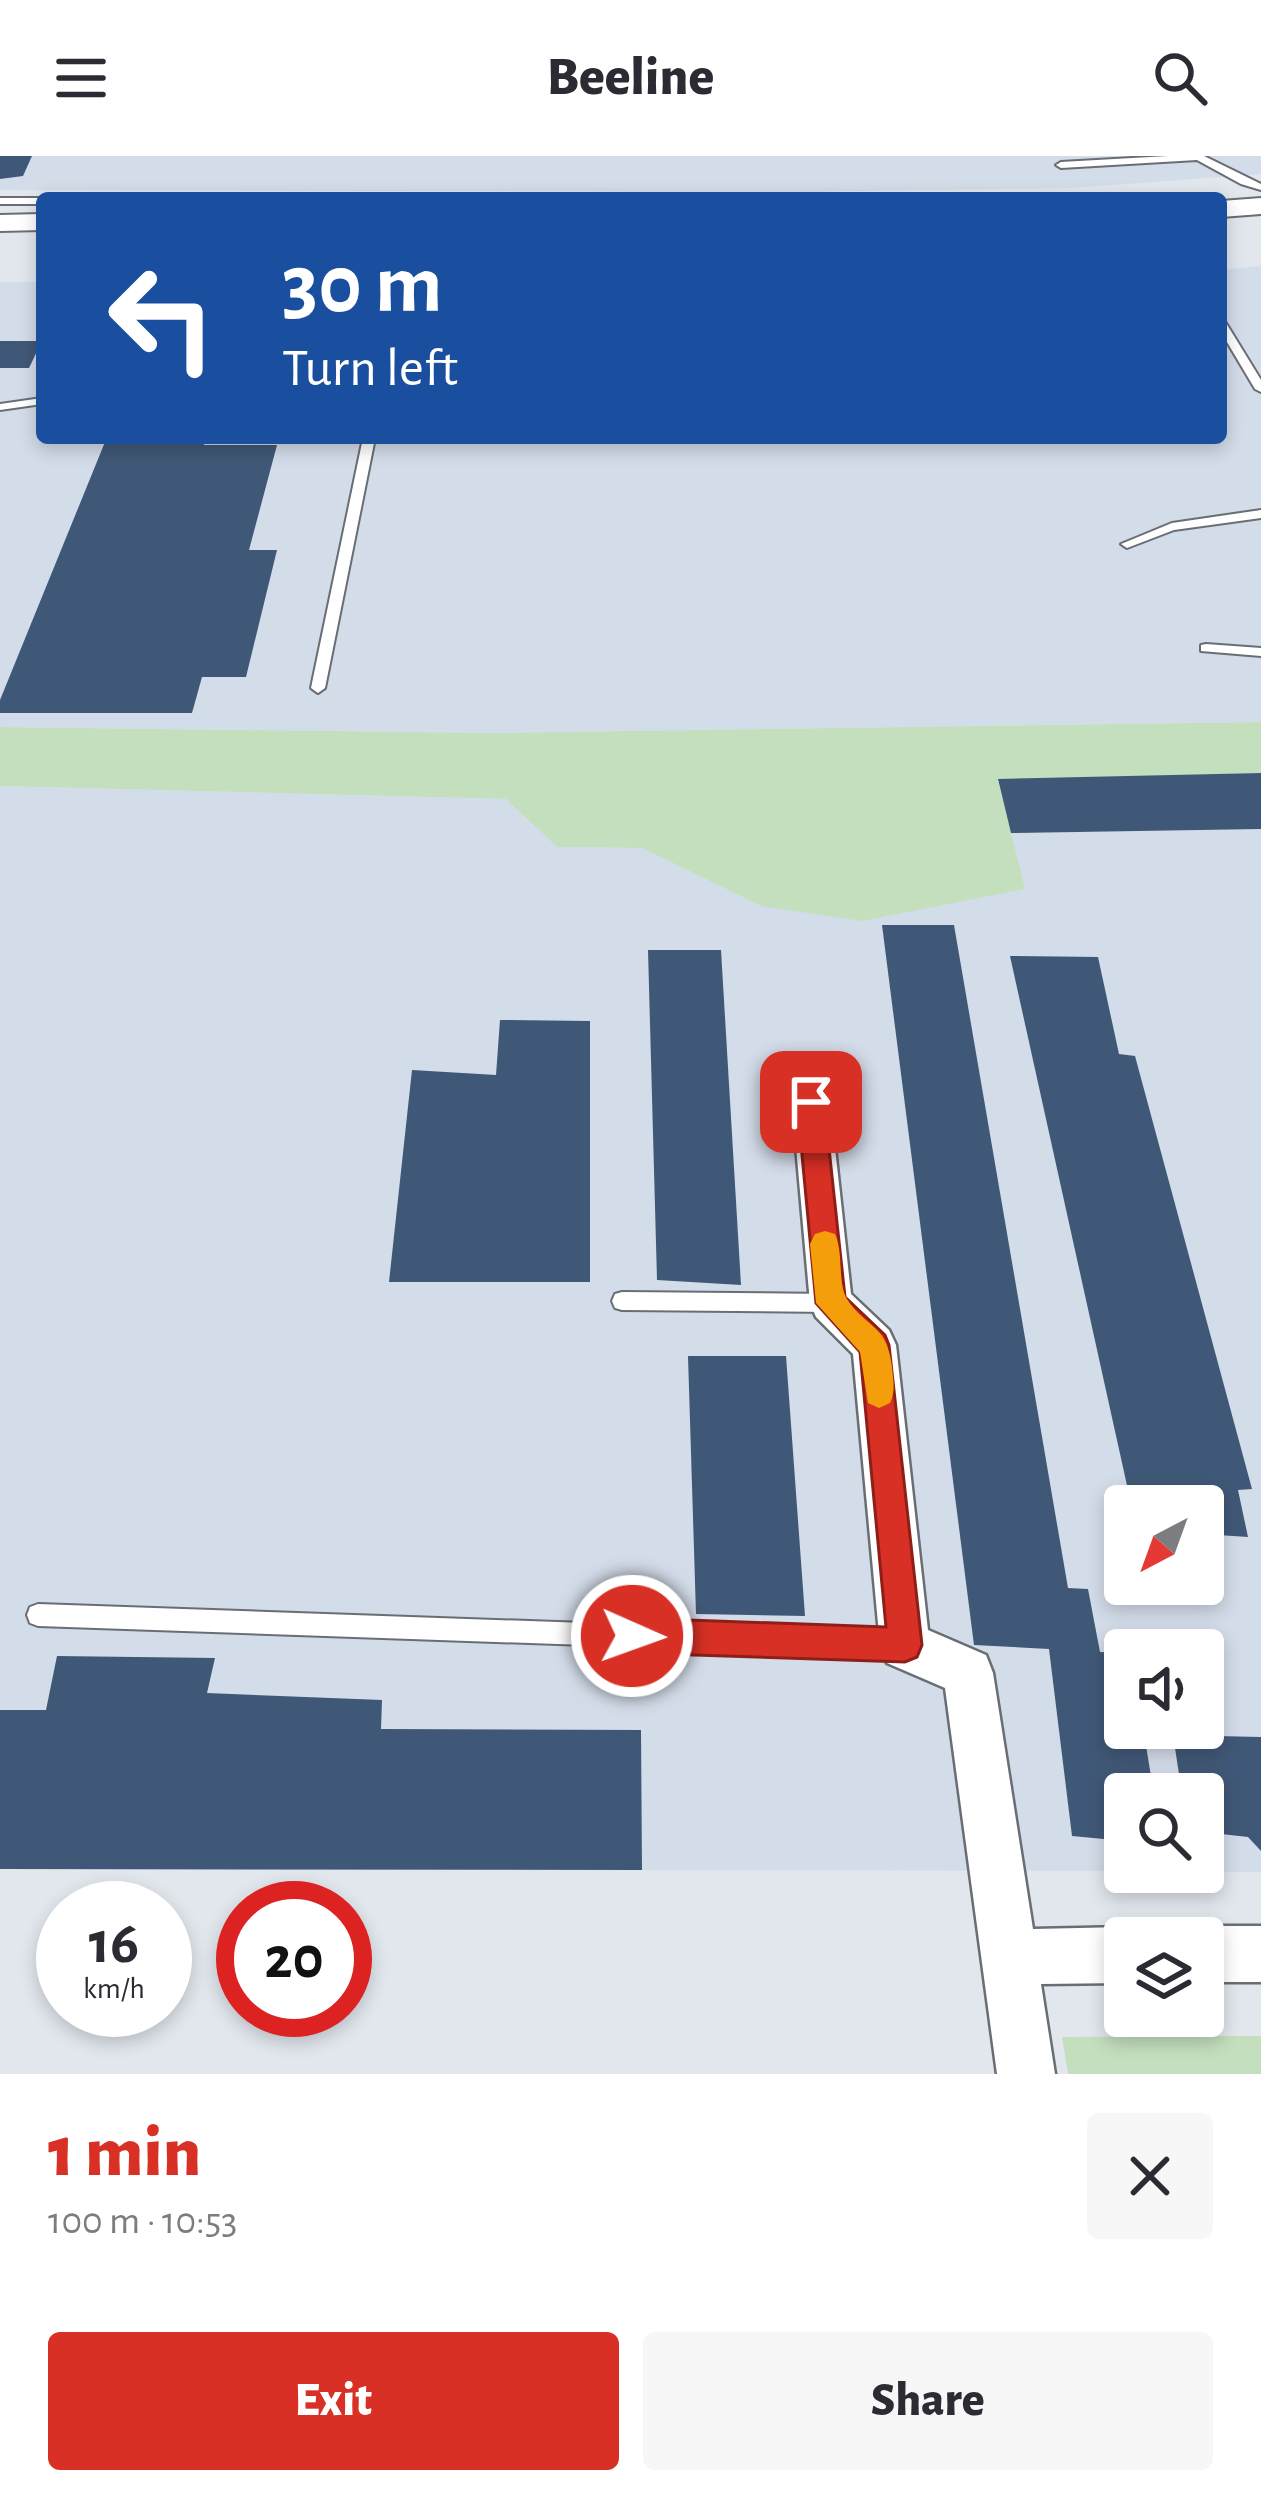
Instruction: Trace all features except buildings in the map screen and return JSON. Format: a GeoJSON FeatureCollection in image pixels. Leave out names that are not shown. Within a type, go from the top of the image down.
{"type":"FeatureCollection","features":[{"type":"Feature","properties":{"kind":"street"},"geometry":{"type":"LineString","coordinates":[[1227,209],[1261,206]]}},
{"type":"Feature","properties":{"kind":"street"},"geometry":{"type":"LineString","coordinates":[[0,223],[36,223]]}},
{"type":"Feature","properties":{"kind":"street"},"geometry":{"type":"LineString","coordinates":[[1227,227],[1261,224]]}},
{"type":"Feature","properties":{"kind":"street"},"geometry":{"type":"LineString","coordinates":[[0,243],[36,242]]}},
{"type":"Feature","properties":{"kind":"street"},"geometry":{"type":"LineString","coordinates":[[811,1102],[831,1303],[874,1345],[905,1645],[968,1673],[1026,2074]]}},
{"type":"Feature","properties":{"kind":"street"},"geometry":{"type":"LineString","coordinates":[[1224,1954],[1261,1954]]}},
{"type":"Feature","properties":{"kind":"street"},"geometry":{"type":"LineString","coordinates":[[1009,1957],[1104,1955]]}},
{"type":"Feature","properties":{"kind":"lane"},"geometry":{"type":"LineString","coordinates":[[1061,165],[1198,157],[1214,161],[1241,183],[1261,187]]}},
{"type":"Feature","properties":{"kind":"lane"},"geometry":{"type":"LineString","coordinates":[[0,201],[36,201]]}},
{"type":"Feature","properties":{"kind":"lane"},"geometry":{"type":"LineString","coordinates":[[1227,333],[1261,388]]}},
{"type":"Feature","properties":{"kind":"lane"},"geometry":{"type":"LineString","coordinates":[[0,407],[36,401]]}},
{"type":"Feature","properties":{"kind":"lane"},"geometry":{"type":"LineString","coordinates":[[318,688],[367,444]]}},
{"type":"Feature","properties":{"kind":"lane"},"geometry":{"type":"LineString","coordinates":[[1127,544],[1172,527],[1261,514]]}},
{"type":"Feature","properties":{"kind":"lane"},"geometry":{"type":"LineString","coordinates":[[1206,648],[1261,652]]}},
{"type":"Feature","properties":{"kind":"lane"},"geometry":{"type":"LineString","coordinates":[[622,1301],[831,1303]]}},
{"type":"Feature","properties":{"kind":"lane"},"geometry":{"type":"LineString","coordinates":[[38,1615],[905,1645]]}},
{"type":"Feature","properties":{"kind":"shaded area"},"geometry":{"type":"Polygon","coordinates":[[[0,156],[1261,156],[1261,174],[1072,188],[792,192],[0,190],[0,156]]]}},
{"type":"Feature","properties":{"kind":"shaded area"},"geometry":{"type":"Polygon","coordinates":[[[1261,266],[1261,722],[490,733],[0,727],[0,282],[36,282],[36,444],[1227,444],[1227,269],[1261,266]]]}},
{"type":"Feature","properties":{"kind":"shaded area"},"geometry":{"type":"Polygon","coordinates":[[[0,786],[506,799],[557,847],[642,848],[761,906],[1024,889],[1011,833],[1261,829],[1261,1872],[1224,1872],[1224,1773],[1104,1773],[1104,1871],[0,1869],[0,786]]]}},
{"type":"Feature","properties":{"kind":"green space"},"geometry":{"type":"Polygon","coordinates":[[[1261,722],[1261,773],[998,780],[1025,889],[862,921],[761,906],[642,848],[557,847],[506,799],[0,786],[0,727],[490,733],[1261,722]]]}},
{"type":"Feature","properties":{"kind":"green space"},"geometry":{"type":"Polygon","coordinates":[[[1261,2036],[1261,2074],[1068,2074],[1062,2037],[1224,2037],[1261,2036]]]}},
{"type":"Feature","properties":{"kind":"slow traffic"},"geometry":{"type":"LineString","coordinates":[[825,1244],[831,1303],[874,1345],[879,1393]]}},
{"type":"Feature","properties":{"kind":"route"},"geometry":{"type":"LineString","coordinates":[[632,1636],[905,1645],[874,1345],[831,1303],[811,1102]]}}]}
